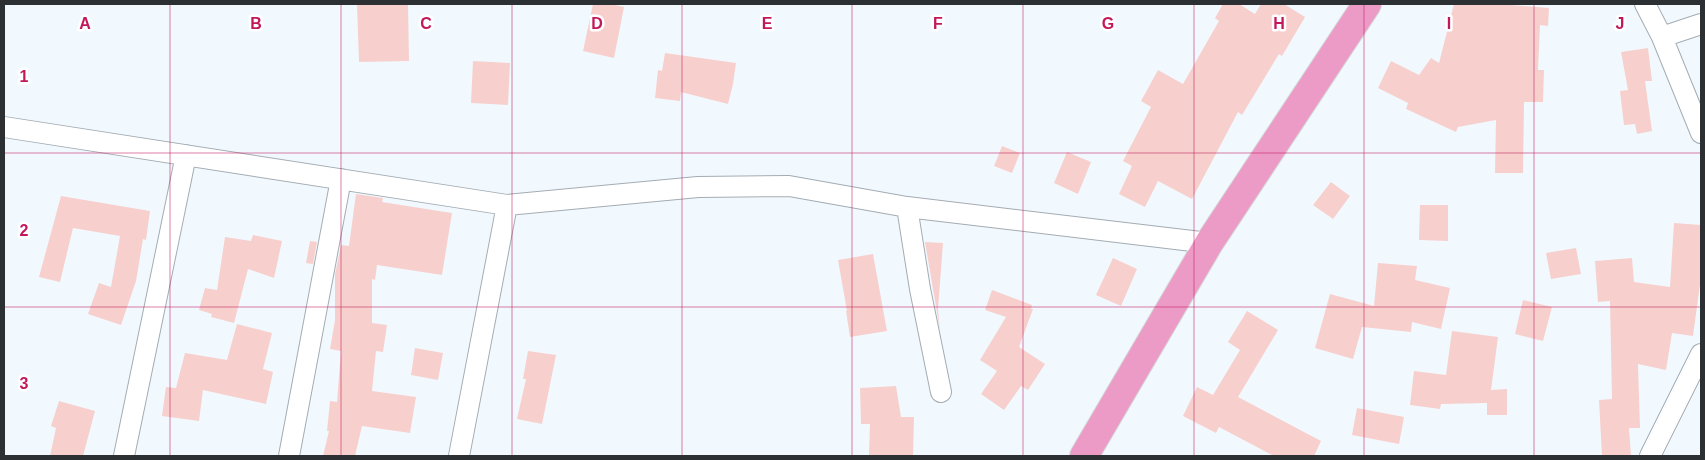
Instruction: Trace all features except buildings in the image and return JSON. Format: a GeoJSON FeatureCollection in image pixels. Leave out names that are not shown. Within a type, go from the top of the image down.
{"type":"FeatureCollection","features":[{"type":"Feature","properties":{"kind":"highway"},"geometry":{"type":"LineString","coordinates":[[1084,456],[1209,243],[1367,4]]}},
{"type":"Feature","properties":{"kind":"street"},"geometry":{"type":"LineString","coordinates":[[1645,4],[1662,37],[1701,133]]}},
{"type":"Feature","properties":{"kind":"street"},"geometry":{"type":"LineString","coordinates":[[1662,37],[1701,24]]}},
{"type":"Feature","properties":{"kind":"street"},"geometry":{"type":"LineString","coordinates":[[4,127],[507,205],[698,187],[788,186],[907,207],[1209,243]]}},
{"type":"Feature","properties":{"kind":"street"},"geometry":{"type":"LineString","coordinates":[[124,456],[186,155]]}},
{"type":"Feature","properties":{"kind":"street"},"geometry":{"type":"LineString","coordinates":[[289,456],[341,179]]}},
{"type":"Feature","properties":{"kind":"street"},"geometry":{"type":"LineString","coordinates":[[459,456],[507,205]]}},
{"type":"Feature","properties":{"kind":"street"},"geometry":{"type":"LineString","coordinates":[[907,207],[920,289],[941,392]]}},
{"type":"Feature","properties":{"kind":"street"},"geometry":{"type":"LineString","coordinates":[[1650,456],[1701,354]]}}]}
